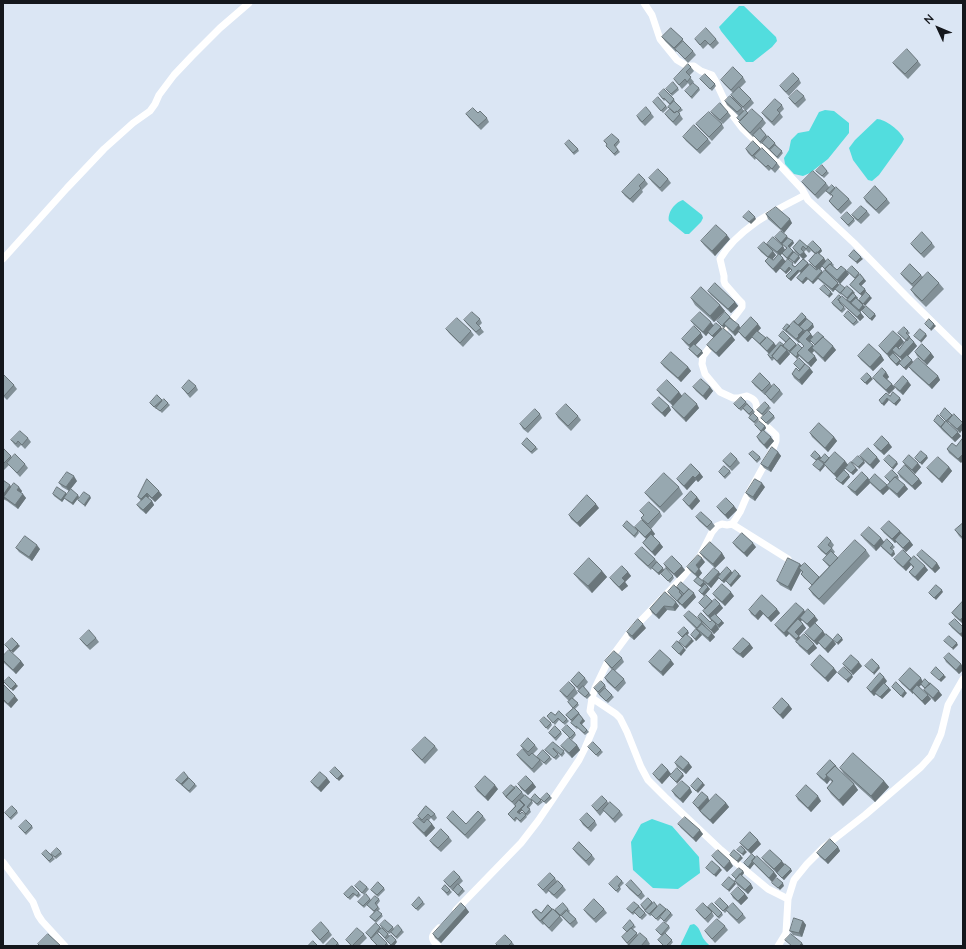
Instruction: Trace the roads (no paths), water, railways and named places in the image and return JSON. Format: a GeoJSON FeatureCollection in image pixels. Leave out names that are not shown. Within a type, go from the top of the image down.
{"type":"FeatureCollection","features":[{"type":"Feature","properties":{"kind":"street"},"geometry":{"type":"LineString","coordinates":[[3,259],[66,188],[104,149],[133,123],[150,111],[159,95],[174,75],[192,56],[220,28],[250,3]]}},
{"type":"Feature","properties":{"kind":"street"},"geometry":{"type":"LineString","coordinates":[[644,3],[652,14],[660,39],[677,60],[687,66],[694,66],[701,71],[712,75],[730,112],[743,129],[802,189],[808,200],[854,243],[963,352]]}},
{"type":"Feature","properties":{"kind":"street"},"geometry":{"type":"LineString","coordinates":[[732,524],[740,512],[773,449],[776,441],[776,435],[758,415],[757,404],[754,400],[747,396],[733,398],[720,392],[705,374],[702,364],[703,356],[742,307],[742,303],[725,284],[720,259],[726,249],[740,235],[769,214],[805,195]]}},
{"type":"Feature","properties":{"kind":"street"},"geometry":{"type":"LineString","coordinates":[[452,914],[521,843],[538,821],[583,753],[594,727],[594,717],[590,711],[592,698],[607,663],[630,632],[686,573],[700,556],[712,532],[717,526],[722,524],[732,524],[788,559]]}},
{"type":"Feature","properties":{"kind":"street"},"geometry":{"type":"LineString","coordinates":[[778,946],[786,933],[788,899],[794,880],[824,847],[883,800],[921,767],[930,756],[941,734],[948,705],[963,679]]}},
{"type":"Feature","properties":{"kind":"street"},"geometry":{"type":"LineString","coordinates":[[592,698],[620,718],[648,780],[721,850],[768,889],[788,899]]}},
{"type":"Feature","properties":{"kind":"street"},"geometry":{"type":"LineString","coordinates":[[3,862],[33,902],[42,921],[65,946]]}},
{"type":"Feature","properties":{"kind":"street"},"geometry":{"type":"LineString","coordinates":[[438,946],[432,941],[432,938],[433,934],[443,924]]}},
{"type":"Feature","properties":{"kind":"water"},"geometry":{"type":"Polygon","coordinates":[[[739,6],[744,6],[776,37],[777,41],[772,47],[753,62],[746,62],[719,27],[739,6]]]}},
{"type":"Feature","properties":{"kind":"water"},"geometry":{"type":"Polygon","coordinates":[[[825,110],[834,111],[849,123],[849,133],[828,159],[810,173],[803,176],[794,174],[785,164],[784,158],[789,150],[791,140],[798,133],[809,131],[819,112],[825,110]]]}},
{"type":"Feature","properties":{"kind":"water"},"geometry":{"type":"Polygon","coordinates":[[[877,119],[892,126],[900,132],[904,139],[879,175],[872,181],[868,180],[853,160],[849,148],[855,140],[877,119]]]}},
{"type":"Feature","properties":{"kind":"water"},"geometry":{"type":"Polygon","coordinates":[[[683,200],[702,215],[703,218],[689,234],[685,234],[669,221],[669,215],[672,208],[683,200]]]}},
{"type":"Feature","properties":{"kind":"water"},"geometry":{"type":"Polygon","coordinates":[[[652,819],[672,826],[699,857],[700,873],[678,889],[653,888],[633,870],[631,842],[641,824],[652,819]]]}},
{"type":"Feature","properties":{"kind":"water"},"geometry":{"type":"Polygon","coordinates":[[[694,924],[710,946],[680,946],[690,925],[694,924]]]}}]}
